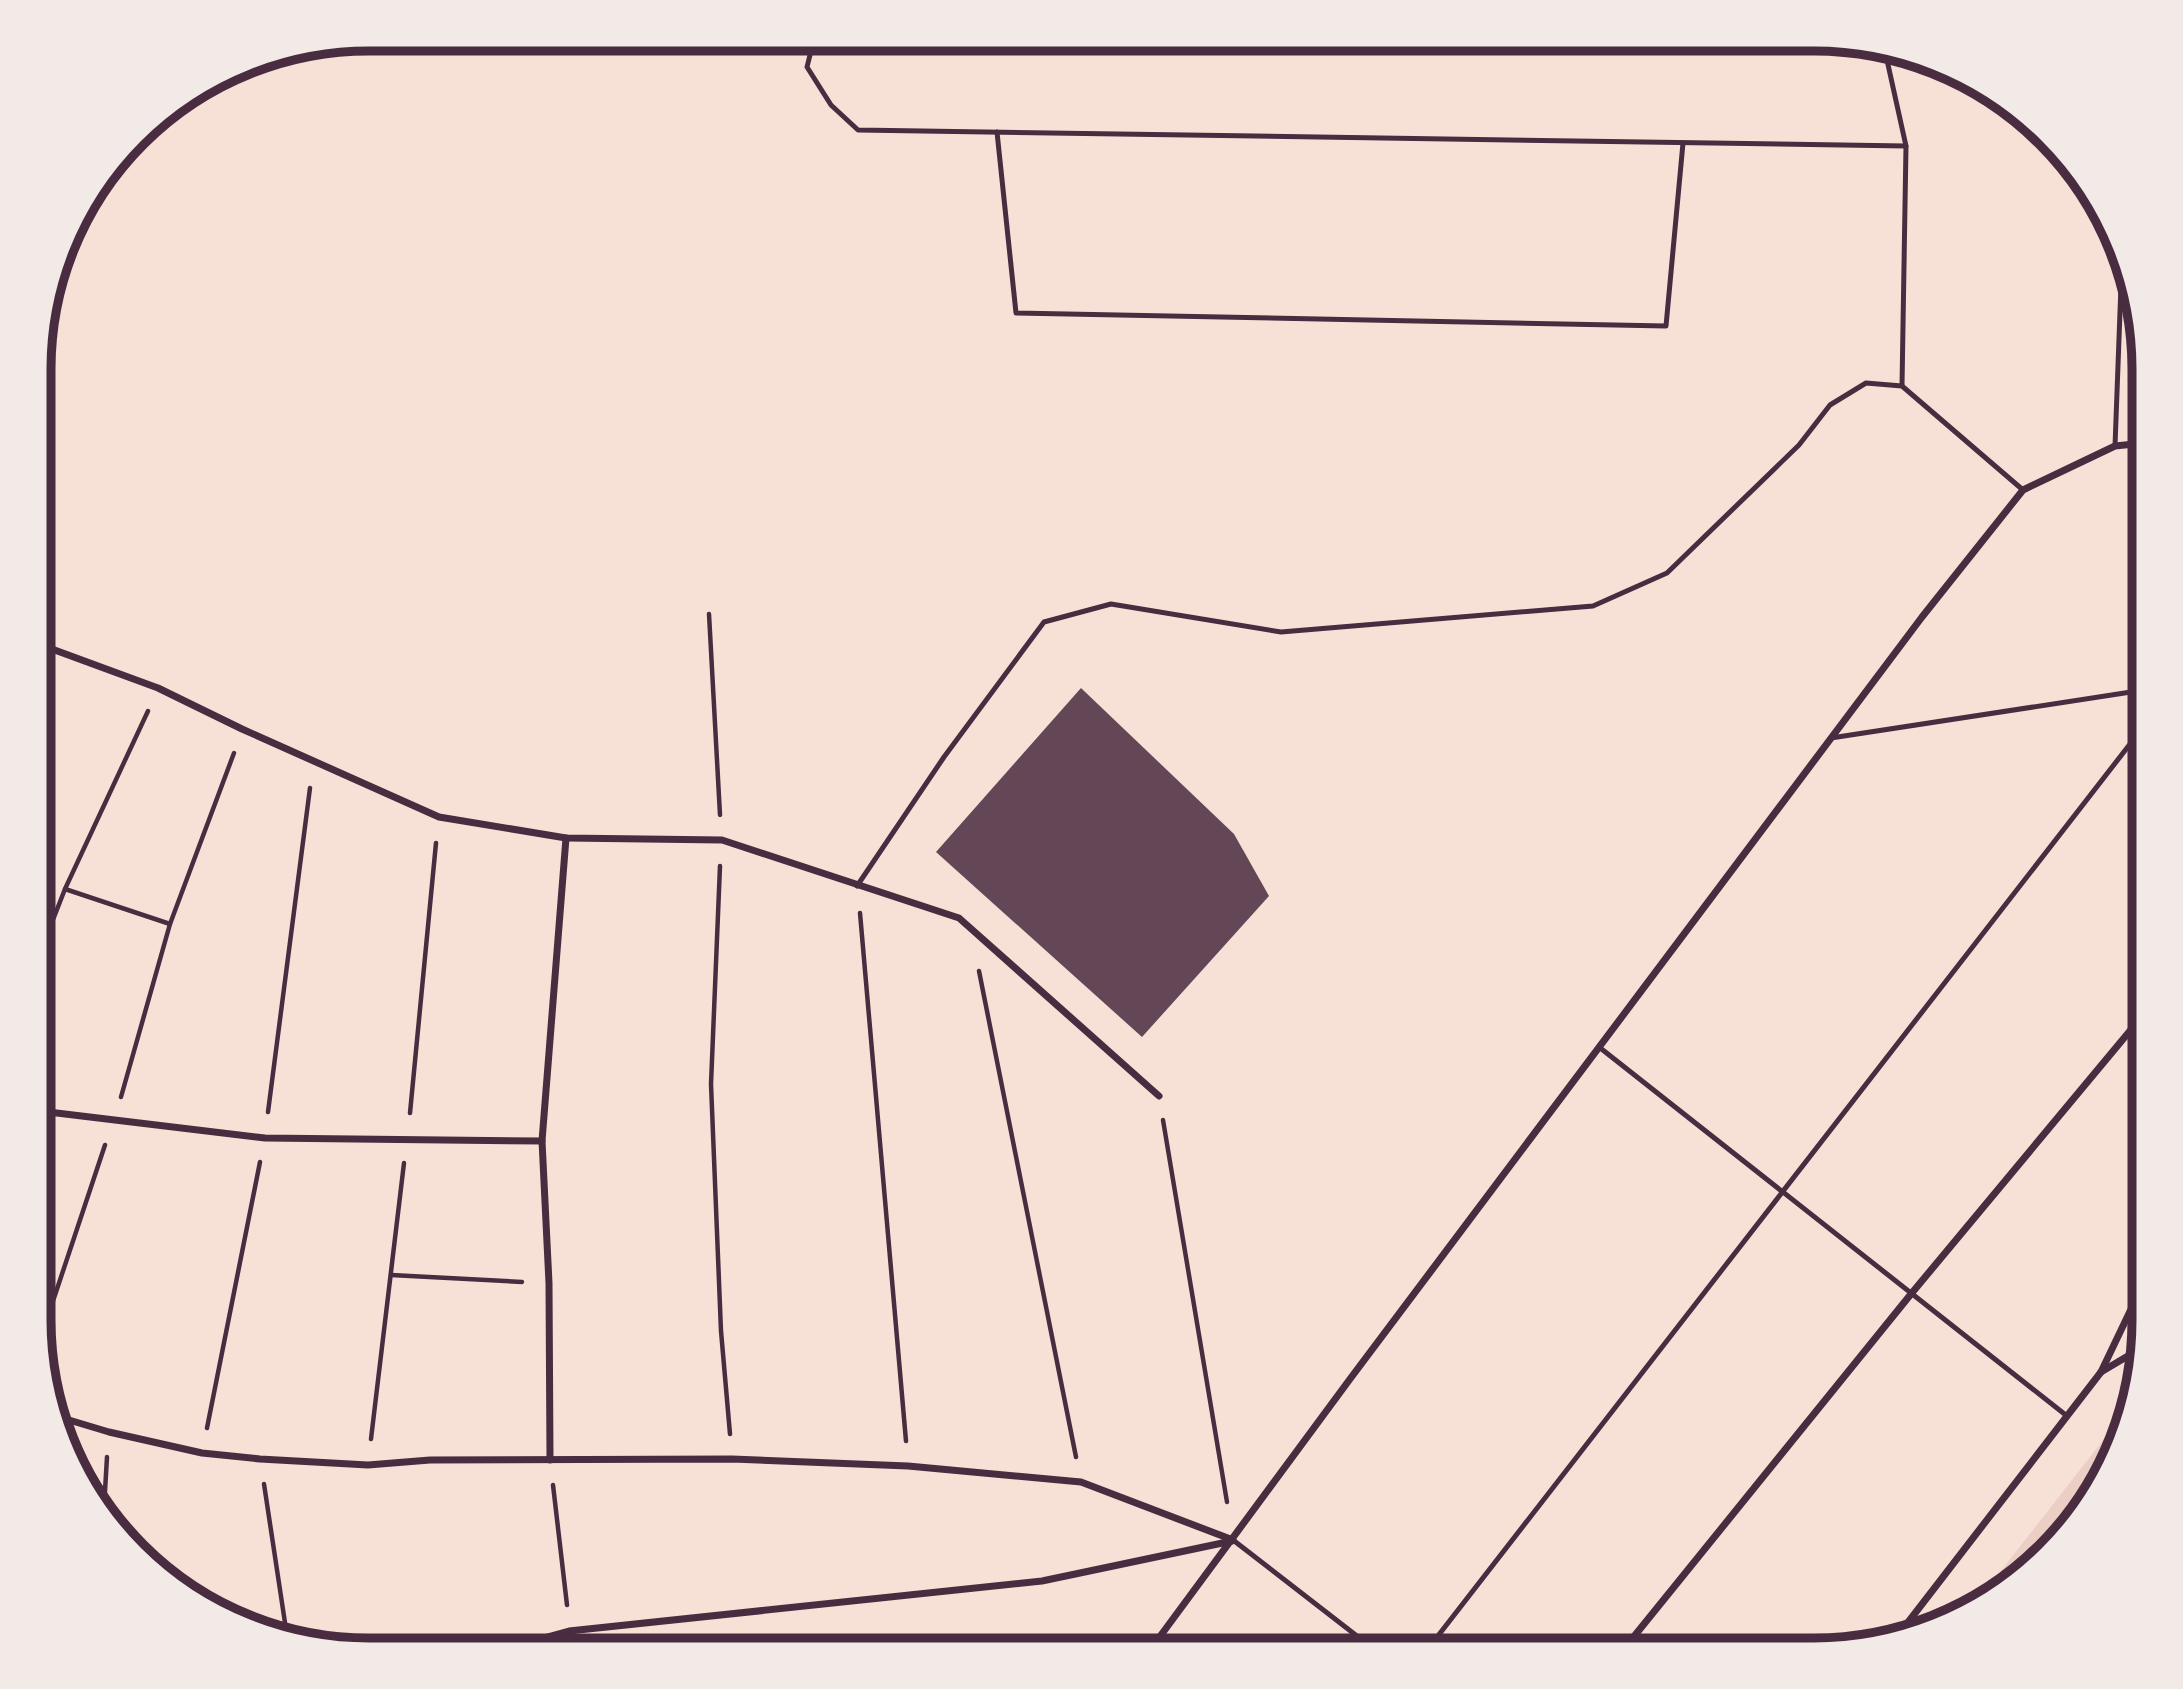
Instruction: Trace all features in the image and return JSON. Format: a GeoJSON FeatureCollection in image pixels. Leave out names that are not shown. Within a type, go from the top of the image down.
{"type":"FeatureCollection","features":[{"type":"Feature","properties":{"kind":"street"},"geometry":{"type":"LineString","coordinates":[[1159,1638],[1350,1379],[1922,617],[2023,491],[2115,446],[2132,444]]}},
{"type":"Feature","properties":{"kind":"street"},"geometry":{"type":"LineString","coordinates":[[51,649],[158,688],[242,729],[439,817],[566,838],[722,840],[958,918],[1160,1096]]}},
{"type":"Feature","properties":{"kind":"street"},"geometry":{"type":"LineString","coordinates":[[550,1460],[549,1283],[541,1141],[566,838]]}},
{"type":"Feature","properties":{"kind":"street"},"geometry":{"type":"LineString","coordinates":[[1633,1638],[1911,1294],[2132,1028]]}},
{"type":"Feature","properties":{"kind":"street"},"geometry":{"type":"LineString","coordinates":[[51,1112],[265,1138],[541,1141]]}},
{"type":"Feature","properties":{"kind":"street"},"geometry":{"type":"LineString","coordinates":[[1907,1624],[2101,1372],[2132,1307]]}},
{"type":"Feature","properties":{"kind":"street"},"geometry":{"type":"LineString","coordinates":[[2101,1372],[2131,1354]]}},
{"type":"Feature","properties":{"kind":"street"},"geometry":{"type":"LineString","coordinates":[[67,1419],[202,1453],[260,1459],[369,1465],[430,1460],[732,1459],[908,1466],[1081,1482],[1233,1541]]}},
{"type":"Feature","properties":{"kind":"street"},"geometry":{"type":"LineString","coordinates":[[544,1638],[569,1631],[1042,1581],[1233,1541]]}},
{"type":"Feature","properties":{"kind":"lane"},"geometry":{"type":"LineString","coordinates":[[811,51],[807,67],[831,105],[858,130],[1906,146]]}},
{"type":"Feature","properties":{"kind":"lane"},"geometry":{"type":"LineString","coordinates":[[1887,59],[1906,146],[1902,386]]}},
{"type":"Feature","properties":{"kind":"lane"},"geometry":{"type":"LineString","coordinates":[[997,132],[1016,313],[1652,326],[1666,326],[1683,143]]}},
{"type":"Feature","properties":{"kind":"lane"},"geometry":{"type":"LineString","coordinates":[[2115,446],[2121,286]]}},
{"type":"Feature","properties":{"kind":"lane"},"geometry":{"type":"LineString","coordinates":[[857,886],[944,757],[1044,622],[1111,604],[1281,632],[1593,606],[1667,573],[1799,445],[1830,405],[1866,383],[1902,386],[2023,491]]}},
{"type":"Feature","properties":{"kind":"lane"},"geometry":{"type":"LineString","coordinates":[[1831,738],[2132,692]]}},
{"type":"Feature","properties":{"kind":"lane"},"geometry":{"type":"LineString","coordinates":[[1436,1638],[2132,741]]}},
{"type":"Feature","properties":{"kind":"lane"},"geometry":{"type":"LineString","coordinates":[[1600,1046],[2067,1416]]}},
{"type":"Feature","properties":{"kind":"lane"},"geometry":{"type":"LineString","coordinates":[[1233,1541],[1359,1638]]}},
{"type":"Feature","properties":{"kind":"path"},"geometry":{"type":"LineString","coordinates":[[709,614],[722,840],[711,1084],[721,1331],[732,1459]]}},
{"type":"Feature","properties":{"kind":"path"},"geometry":{"type":"LineString","coordinates":[[51,925],[158,688]]}},
{"type":"Feature","properties":{"kind":"path"},"geometry":{"type":"LineString","coordinates":[[51,1307],[114,1120],[170,925],[242,729]]}},
{"type":"Feature","properties":{"kind":"path"},"geometry":{"type":"LineString","coordinates":[[857,886],[908,1466]]}},
{"type":"Feature","properties":{"kind":"path"},"geometry":{"type":"LineString","coordinates":[[65,889],[170,925]]}},
{"type":"Feature","properties":{"kind":"path"},"geometry":{"type":"LineString","coordinates":[[971,930],[1081,1482]]}},
{"type":"Feature","properties":{"kind":"path"},"geometry":{"type":"LineString","coordinates":[[1160,1096],[1233,1541]]}},
{"type":"Feature","properties":{"kind":"path"},"geometry":{"type":"LineString","coordinates":[[390,1275],[549,1283]]}},
{"type":"Feature","properties":{"kind":"path"},"geometry":{"type":"LineString","coordinates":[[105,1498],[109,1432]]}},
{"type":"Feature","properties":{"kind":"path"},"geometry":{"type":"LineString","coordinates":[[260,1459],[286,1627]]}},
{"type":"Feature","properties":{"kind":"path"},"geometry":{"type":"LineString","coordinates":[[550,1460],[569,1631]]}},
{"type":"Feature","properties":{"kind":"shaded area"},"geometry":{"type":"Polygon","coordinates":[[[2114,1427],[2100,1461],[2067,1514],[2024,1559],[1989,1586],[2114,1427]]]}},
{"type":"Feature","properties":{"kind":"building"},"geometry":{"type":"Polygon","coordinates":[[[1081,688],[1234,834],[1269,896],[1142,1037],[936,852],[1081,688]]]}}]}
